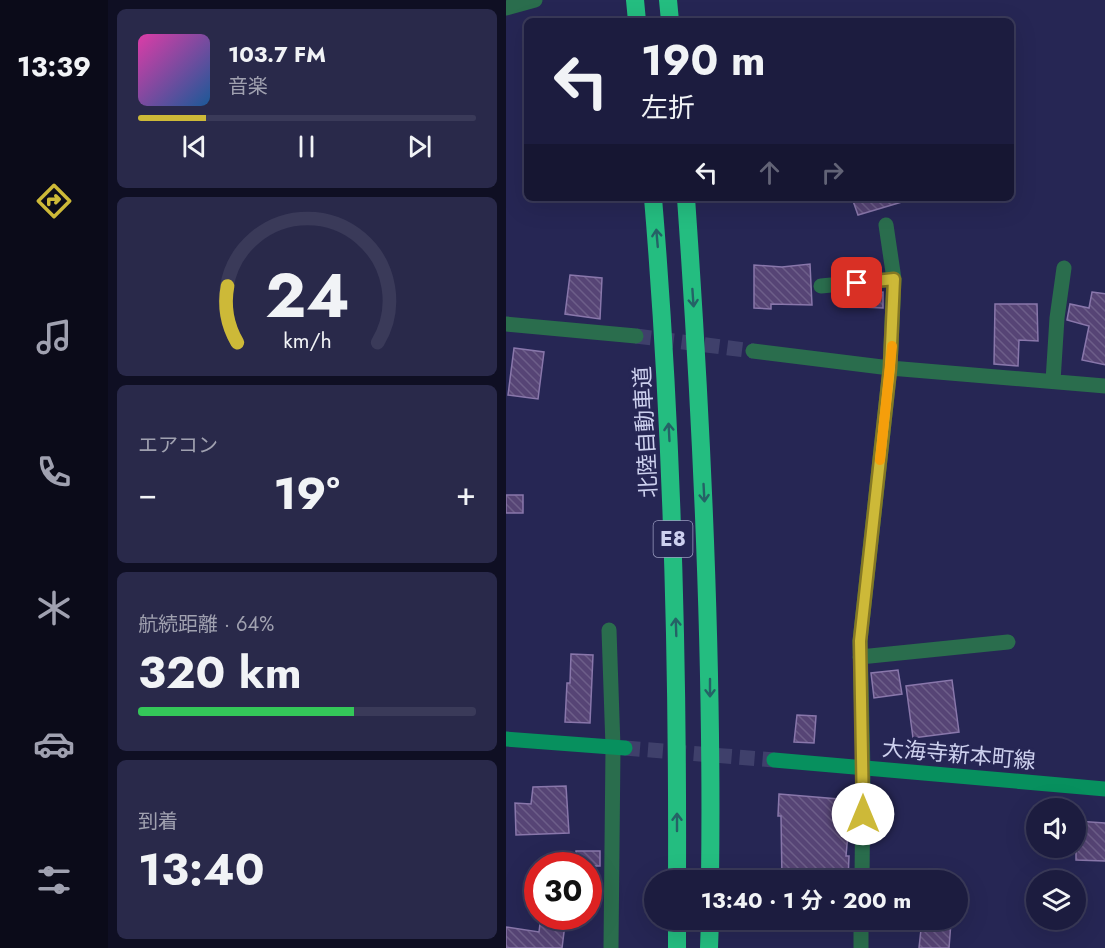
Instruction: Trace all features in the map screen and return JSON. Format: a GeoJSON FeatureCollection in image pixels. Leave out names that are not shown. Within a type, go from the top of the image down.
{"type":"FeatureCollection","features":[{"type":"Feature","properties":{"kind":"highway"},"geometry":{"type":"LineString","coordinates":[[635,0],[637,18]]}},
{"type":"Feature","properties":{"kind":"highway"},"geometry":{"type":"LineString","coordinates":[[668,0],[670,18]]}},
{"type":"Feature","properties":{"kind":"highway","name":"北陸自動車道"},"geometry":{"type":"LineString","coordinates":[[653,201],[664,330],[672,501],[677,668],[677,870]]}},
{"type":"Feature","properties":{"kind":"highway","name":"E8"},"geometry":{"type":"LineString","coordinates":[[686,201],[696,332],[705,515],[710,678],[710,870]]}},
{"type":"Feature","properties":{"kind":"highway"},"geometry":{"type":"LineString","coordinates":[[677,930],[677,948]]}},
{"type":"Feature","properties":{"kind":"highway"},"geometry":{"type":"LineString","coordinates":[[709,948],[710,930]]}},
{"type":"Feature","properties":{"kind":"main road"},"geometry":{"type":"LineString","coordinates":[[506,739],[619,747]]}},
{"type":"Feature","properties":{"kind":"main road","name":"大海寺新本町線"},"geometry":{"type":"LineString","coordinates":[[774,760],[1106,789]]}},
{"type":"Feature","properties":{"kind":"street"},"geometry":{"type":"LineString","coordinates":[[506,8],[535,0]]}},
{"type":"Feature","properties":{"kind":"street"},"geometry":{"type":"LineString","coordinates":[[862,870],[863,769],[860,657],[890,368],[894,279],[886,225]]}},
{"type":"Feature","properties":{"kind":"street"},"geometry":{"type":"LineString","coordinates":[[1053,381],[1057,318],[1064,268]]}},
{"type":"Feature","properties":{"kind":"street"},"geometry":{"type":"LineString","coordinates":[[821,286],[894,279]]}},
{"type":"Feature","properties":{"kind":"street"},"geometry":{"type":"LineString","coordinates":[[506,324],[636,336]]}},
{"type":"Feature","properties":{"kind":"street"},"geometry":{"type":"LineString","coordinates":[[753,351],[890,368],[1106,386]]}},
{"type":"Feature","properties":{"kind":"street"},"geometry":{"type":"LineString","coordinates":[[609,630],[619,747],[611,948]]}},
{"type":"Feature","properties":{"kind":"street"},"geometry":{"type":"LineString","coordinates":[[860,657],[1007,642]]}},
{"type":"Feature","properties":{"kind":"street"},"geometry":{"type":"LineString","coordinates":[[861,930],[861,948]]}},
{"type":"Feature","properties":{"kind":"building"},"geometry":{"type":"Polygon","coordinates":[[[853,201],[902,201],[902,202],[858,215],[853,201]]]}},
{"type":"Feature","properties":{"kind":"building"},"geometry":{"type":"Polygon","coordinates":[[[810,264],[812,305],[771,304],[771,309],[754,308],[754,265],[782,267],[810,264]]]}},
{"type":"Feature","properties":{"kind":"building"},"geometry":{"type":"Polygon","coordinates":[[[570,275],[602,278],[600,319],[565,314],[570,275]]]}},
{"type":"Feature","properties":{"kind":"building"},"geometry":{"type":"Polygon","coordinates":[[[883,292],[883,308],[839,306],[839,296],[883,292]]]}},
{"type":"Feature","properties":{"kind":"building"},"geometry":{"type":"Polygon","coordinates":[[[1092,292],[1106,294],[1106,365],[1082,360],[1089,326],[1067,320],[1070,304],[1089,308],[1092,292]]]}},
{"type":"Feature","properties":{"kind":"building"},"geometry":{"type":"Polygon","coordinates":[[[995,304],[1037,304],[1038,341],[1019,340],[1018,366],[994,364],[995,304]]]}},
{"type":"Feature","properties":{"kind":"building"},"geometry":{"type":"Polygon","coordinates":[[[514,348],[544,352],[538,399],[508,395],[514,348]]]}},
{"type":"Feature","properties":{"kind":"building"},"geometry":{"type":"Polygon","coordinates":[[[506,495],[523,495],[523,513],[506,513],[506,495]]]}},
{"type":"Feature","properties":{"kind":"building"},"geometry":{"type":"Polygon","coordinates":[[[571,654],[593,655],[590,723],[565,722],[571,654]]]}},
{"type":"Feature","properties":{"kind":"building"},"geometry":{"type":"Polygon","coordinates":[[[898,670],[902,694],[874,698],[871,673],[898,670]]]}},
{"type":"Feature","properties":{"kind":"building"},"geometry":{"type":"Polygon","coordinates":[[[952,680],[959,732],[913,738],[906,686],[952,680]]]}},
{"type":"Feature","properties":{"kind":"building"},"geometry":{"type":"Polygon","coordinates":[[[797,715],[816,716],[814,743],[794,742],[797,715]]]}},
{"type":"Feature","properties":{"kind":"building"},"geometry":{"type":"Polygon","coordinates":[[[566,786],[569,833],[516,835],[515,803],[531,804],[533,787],[566,786]]]}},
{"type":"Feature","properties":{"kind":"building"},"geometry":{"type":"Polygon","coordinates":[[[779,794],[851,800],[846,856],[849,856],[848,870],[782,870],[781,816],[778,816],[779,794]]]}},
{"type":"Feature","properties":{"kind":"building"},"geometry":{"type":"Polygon","coordinates":[[[1086,822],[1106,823],[1106,861],[1076,860],[1076,858],[1086,858],[1086,822]]]}},
{"type":"Feature","properties":{"kind":"building"},"geometry":{"type":"Polygon","coordinates":[[[576,851],[600,851],[600,852],[576,851]]]}},
{"type":"Feature","properties":{"kind":"building"},"geometry":{"type":"Polygon","coordinates":[[[506,927],[539,932],[539,930],[564,930],[562,948],[506,948],[506,927]]]}},
{"type":"Feature","properties":{"kind":"building"},"geometry":{"type":"Polygon","coordinates":[[[921,930],[950,930],[949,948],[919,948],[921,930]]]}},
{"type":"Feature","properties":{"kind":"tunnel"},"geometry":{"type":"LineString","coordinates":[[636,336],[753,351]]}},
{"type":"Feature","properties":{"kind":"tunnel"},"geometry":{"type":"LineString","coordinates":[[625,748],[774,760]]}},
{"type":"Feature","properties":{"kind":"slow traffic"},"geometry":{"type":"LineString","coordinates":[[880,460],[892,346]]}},
{"type":"Feature","properties":{"kind":"route"},"geometry":{"type":"LineString","coordinates":[[857,283],[894,279],[890,368],[860,641],[863,814]]}}]}
